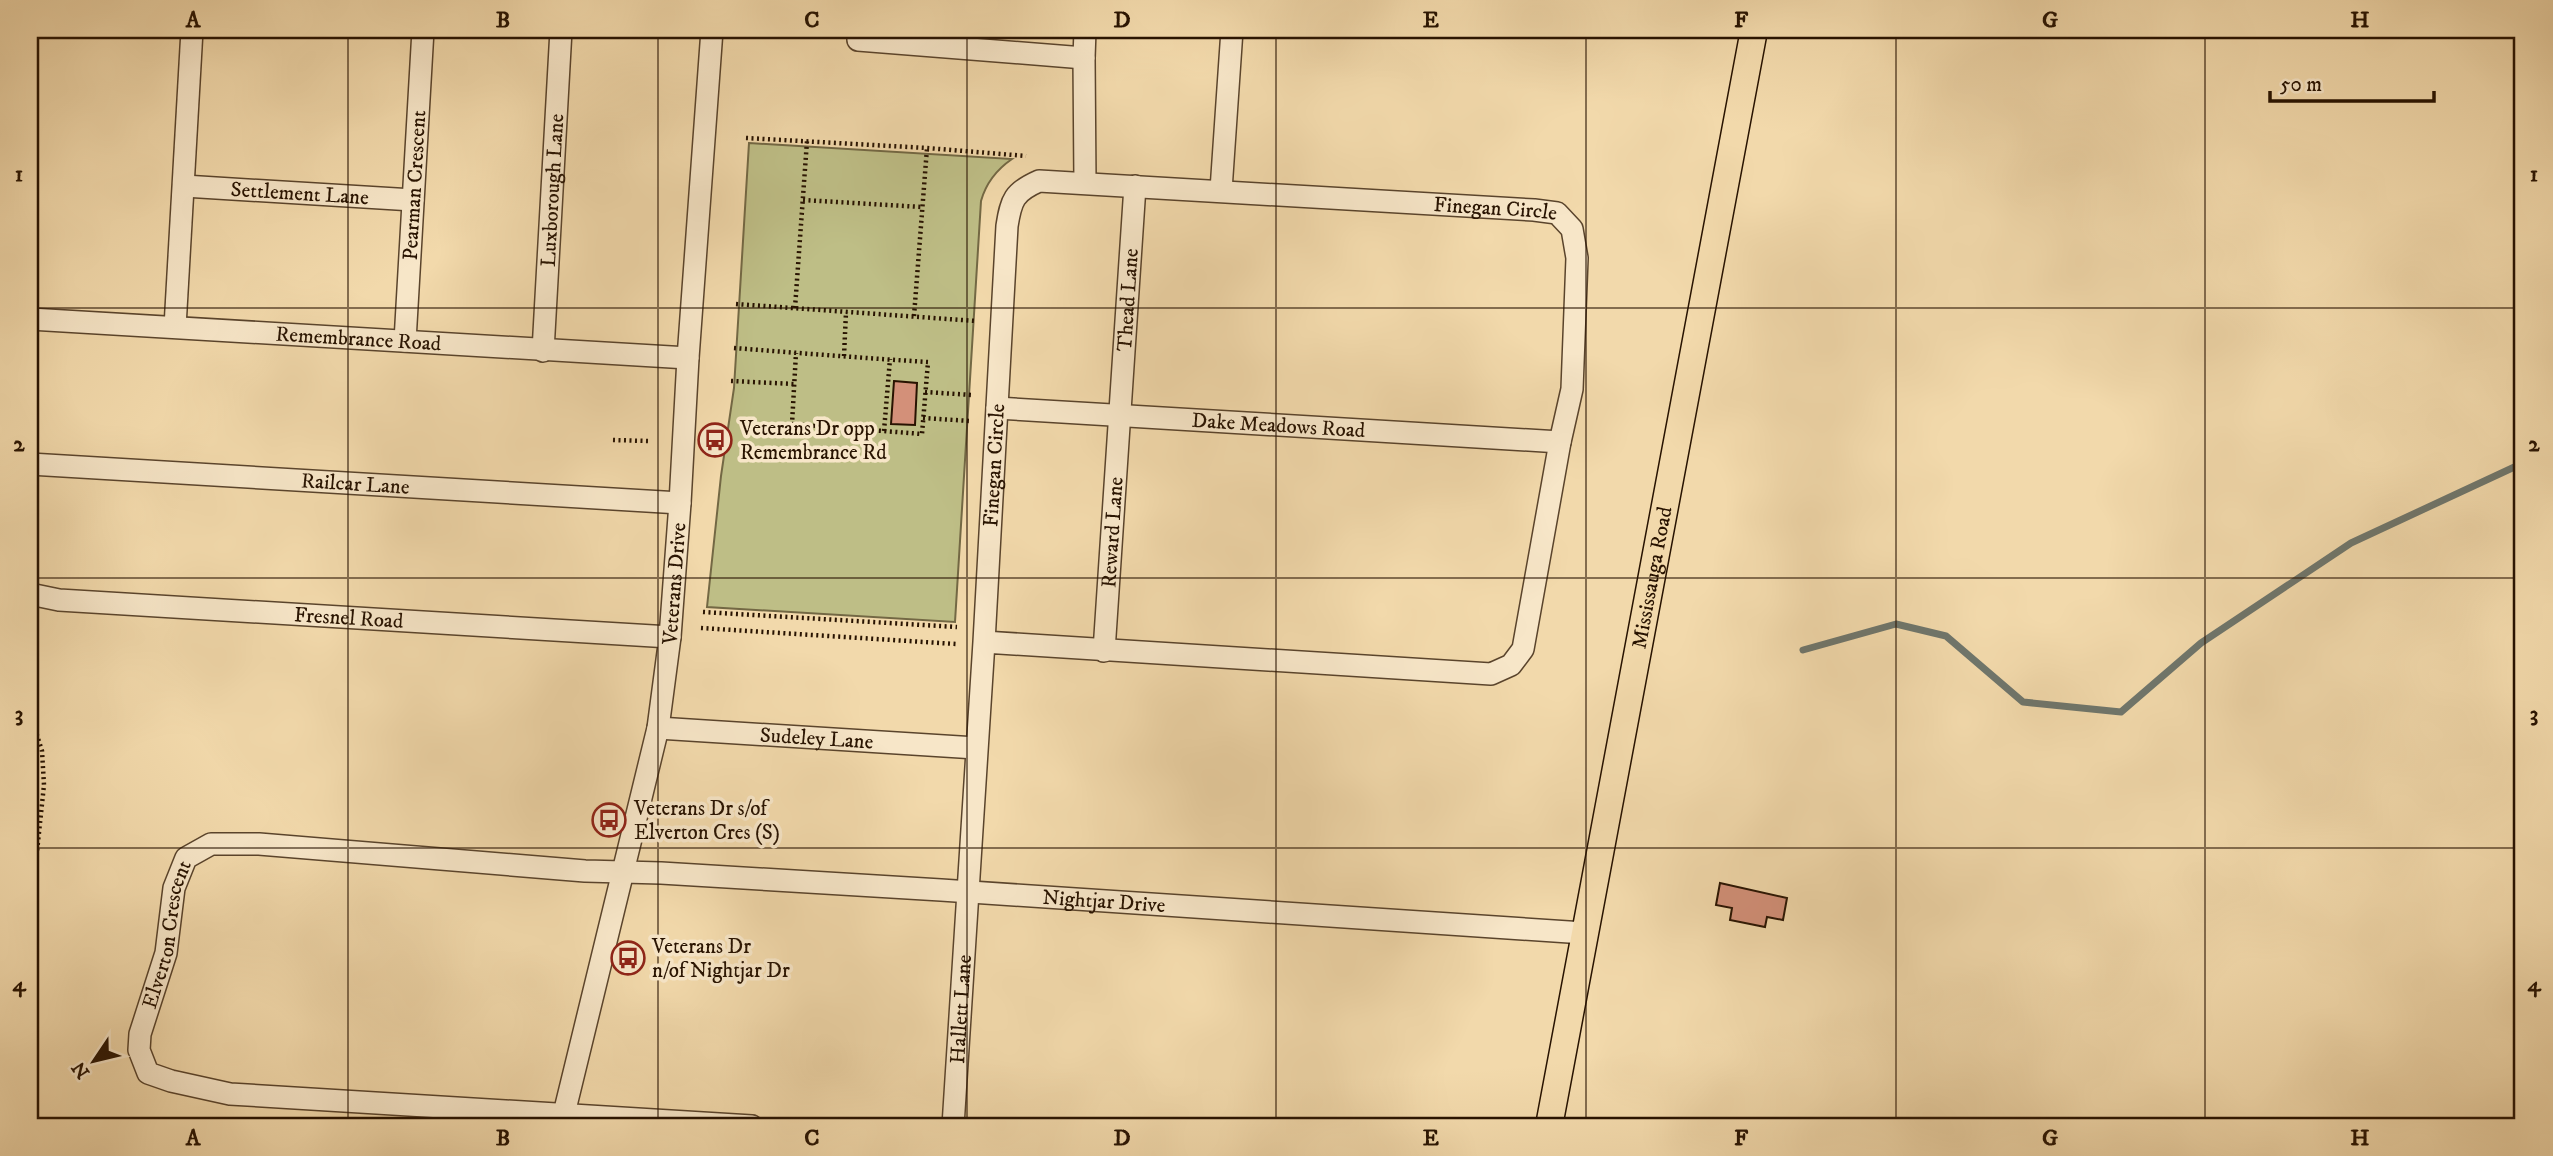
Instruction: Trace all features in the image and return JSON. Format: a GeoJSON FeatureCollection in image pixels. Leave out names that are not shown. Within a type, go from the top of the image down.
{"type":"FeatureCollection","features":[{"type":"Feature","properties":{"kind":"main road","name":"Mississauga Road"},"geometry":{"type":"LineString","coordinates":[[1549,1126],[1754,30]]}},
{"type":"Feature","properties":{"kind":"street"},"geometry":{"type":"LineString","coordinates":[[175,327],[192,30]]}},
{"type":"Feature","properties":{"kind":"street","name":"Pearman Crescent"},"geometry":{"type":"LineString","coordinates":[[405,341],[424,30]]}},
{"type":"Feature","properties":{"kind":"street","name":"Luxborough Lane"},"geometry":{"type":"LineString","coordinates":[[543,351],[561,30]]}},
{"type":"Feature","properties":{"kind":"street","name":"Veterans Drive"},"geometry":{"type":"LineString","coordinates":[[562,1120],[658,728],[670,637],[712,30]]}},
{"type":"Feature","properties":{"kind":"street"},"geometry":{"type":"LineString","coordinates":[[858,30],[858,40],[1084,58]]}},
{"type":"Feature","properties":{"kind":"street"},"geometry":{"type":"LineString","coordinates":[[1085,30],[1085,183]]}},
{"type":"Feature","properties":{"kind":"street"},"geometry":{"type":"LineString","coordinates":[[1221,190],[1232,30]]}},
{"type":"Feature","properties":{"kind":"street","name":"Finegan Circle"},"geometry":{"type":"LineString","coordinates":[[967,892],[1007,226],[1010,205],[1020,189],[1039,181],[1085,183],[1557,213],[1572,229],[1577,258],[1572,388],[1523,649],[1511,665],[1491,674],[984,642]]}},
{"type":"Feature","properties":{"kind":"street","name":"Settlement Lane"},"geometry":{"type":"LineString","coordinates":[[184,186],[413,200]]}},
{"type":"Feature","properties":{"kind":"street","name":"Thead Lane"},"geometry":{"type":"LineString","coordinates":[[1119,415],[1135,186]]}},
{"type":"Feature","properties":{"kind":"street","name":"Remembrance Road"},"geometry":{"type":"LineString","coordinates":[[30,319],[688,358]]}},
{"type":"Feature","properties":{"kind":"street","name":"Dake Meadows Road"},"geometry":{"type":"LineString","coordinates":[[997,408],[1560,443]]}},
{"type":"Feature","properties":{"kind":"street","name":"Reward Lane"},"geometry":{"type":"LineString","coordinates":[[1104,651],[1119,415]]}},
{"type":"Feature","properties":{"kind":"street","name":"Railcar Lane"},"geometry":{"type":"LineString","coordinates":[[30,464],[680,503]]}},
{"type":"Feature","properties":{"kind":"street","name":"Fresnel Road"},"geometry":{"type":"LineString","coordinates":[[30,594],[86,602],[670,637]]}},
{"type":"Feature","properties":{"kind":"street","name":"Sudeley Lane"},"geometry":{"type":"LineString","coordinates":[[658,728],[976,748]]}},
{"type":"Feature","properties":{"kind":"street","name":"Elverton Crescent"},"geometry":{"type":"LineString","coordinates":[[562,1120],[230,1094],[148,1073],[138,1050],[140,1034],[166,953],[174,888],[186,858],[211,845],[259,844],[624,873]]}},
{"type":"Feature","properties":{"kind":"street","name":"Nightjar Drive"},"geometry":{"type":"LineString","coordinates":[[624,873],[967,892],[1584,933]]}},
{"type":"Feature","properties":{"kind":"street","name":"Hallett Lane"},"geometry":{"type":"LineString","coordinates":[[953,1126],[967,892]]}},
{"type":"Feature","properties":{"kind":"street"},"geometry":{"type":"LineString","coordinates":[[562,1120],[752,1126]]}},
{"type":"Feature","properties":{"kind":"path"},"geometry":{"type":"LineString","coordinates":[[746,138],[1026,156]]}},
{"type":"Feature","properties":{"kind":"path"},"geometry":{"type":"LineString","coordinates":[[795,308],[807,141]]}},
{"type":"Feature","properties":{"kind":"path"},"geometry":{"type":"LineString","coordinates":[[914,316],[927,148]]}},
{"type":"Feature","properties":{"kind":"path"},"geometry":{"type":"LineString","coordinates":[[803,200],[922,207]]}},
{"type":"Feature","properties":{"kind":"path"},"geometry":{"type":"LineString","coordinates":[[736,304],[976,321]]}},
{"type":"Feature","properties":{"kind":"path"},"geometry":{"type":"LineString","coordinates":[[844,356],[846,312]]}},
{"type":"Feature","properties":{"kind":"path"},"geometry":{"type":"LineString","coordinates":[[734,348],[928,362],[922,434],[792,424],[796,353]]}},
{"type":"Feature","properties":{"kind":"path"},"geometry":{"type":"LineString","coordinates":[[884,431],[890,359]]}},
{"type":"Feature","properties":{"kind":"path"},"geometry":{"type":"LineString","coordinates":[[732,381],[794,384]]}},
{"type":"Feature","properties":{"kind":"path"},"geometry":{"type":"LineString","coordinates":[[925,392],[971,395]]}},
{"type":"Feature","properties":{"kind":"path"},"geometry":{"type":"LineString","coordinates":[[923,418],[970,421]]}},
{"type":"Feature","properties":{"kind":"path"},"geometry":{"type":"LineString","coordinates":[[613,440],[648,441]]}},
{"type":"Feature","properties":{"kind":"path"},"geometry":{"type":"LineString","coordinates":[[703,612],[957,627]]}},
{"type":"Feature","properties":{"kind":"path"},"geometry":{"type":"LineString","coordinates":[[701,628],[956,644]]}},
{"type":"Feature","properties":{"kind":"path"},"geometry":{"type":"LineString","coordinates":[[30,713],[42,751],[44,785],[30,918]]}},
{"type":"Feature","properties":{"kind":"green space"},"geometry":{"type":"Polygon","coordinates":[[[749,143],[1012,159],[992,177],[981,201],[955,622],[707,607],[721,476],[734,388],[749,143]]]}},
{"type":"Feature","properties":{"kind":"building"},"geometry":{"type":"Polygon","coordinates":[[[894,381],[917,383],[915,425],[891,424],[894,381]]]}},
{"type":"Feature","properties":{"kind":"building"},"geometry":{"type":"Polygon","coordinates":[[[1720,883],[1787,898],[1783,920],[1767,917],[1765,927],[1730,920],[1732,908],[1716,905],[1720,883]]]}},
{"type":"Feature","properties":{"kind":"waterway"},"geometry":{"type":"LineString","coordinates":[[1803,650],[1896,624],[1946,636],[2023,702],[2121,712],[2201,643],[2351,543],[2523,463]]}},
{"type":"Feature","properties":{"kind":"place","name":"Veterans Dr opp Remembrance Rd"},"geometry":{"type":"Point","coordinates":[715,440]}},
{"type":"Feature","properties":{"kind":"place","name":"Veterans Dr s/of Elverton Cres (S)"},"geometry":{"type":"Point","coordinates":[609,820]}},
{"type":"Feature","properties":{"kind":"place","name":"Veterans Dr n/of Nightjar Dr"},"geometry":{"type":"Point","coordinates":[628,958]}}]}
